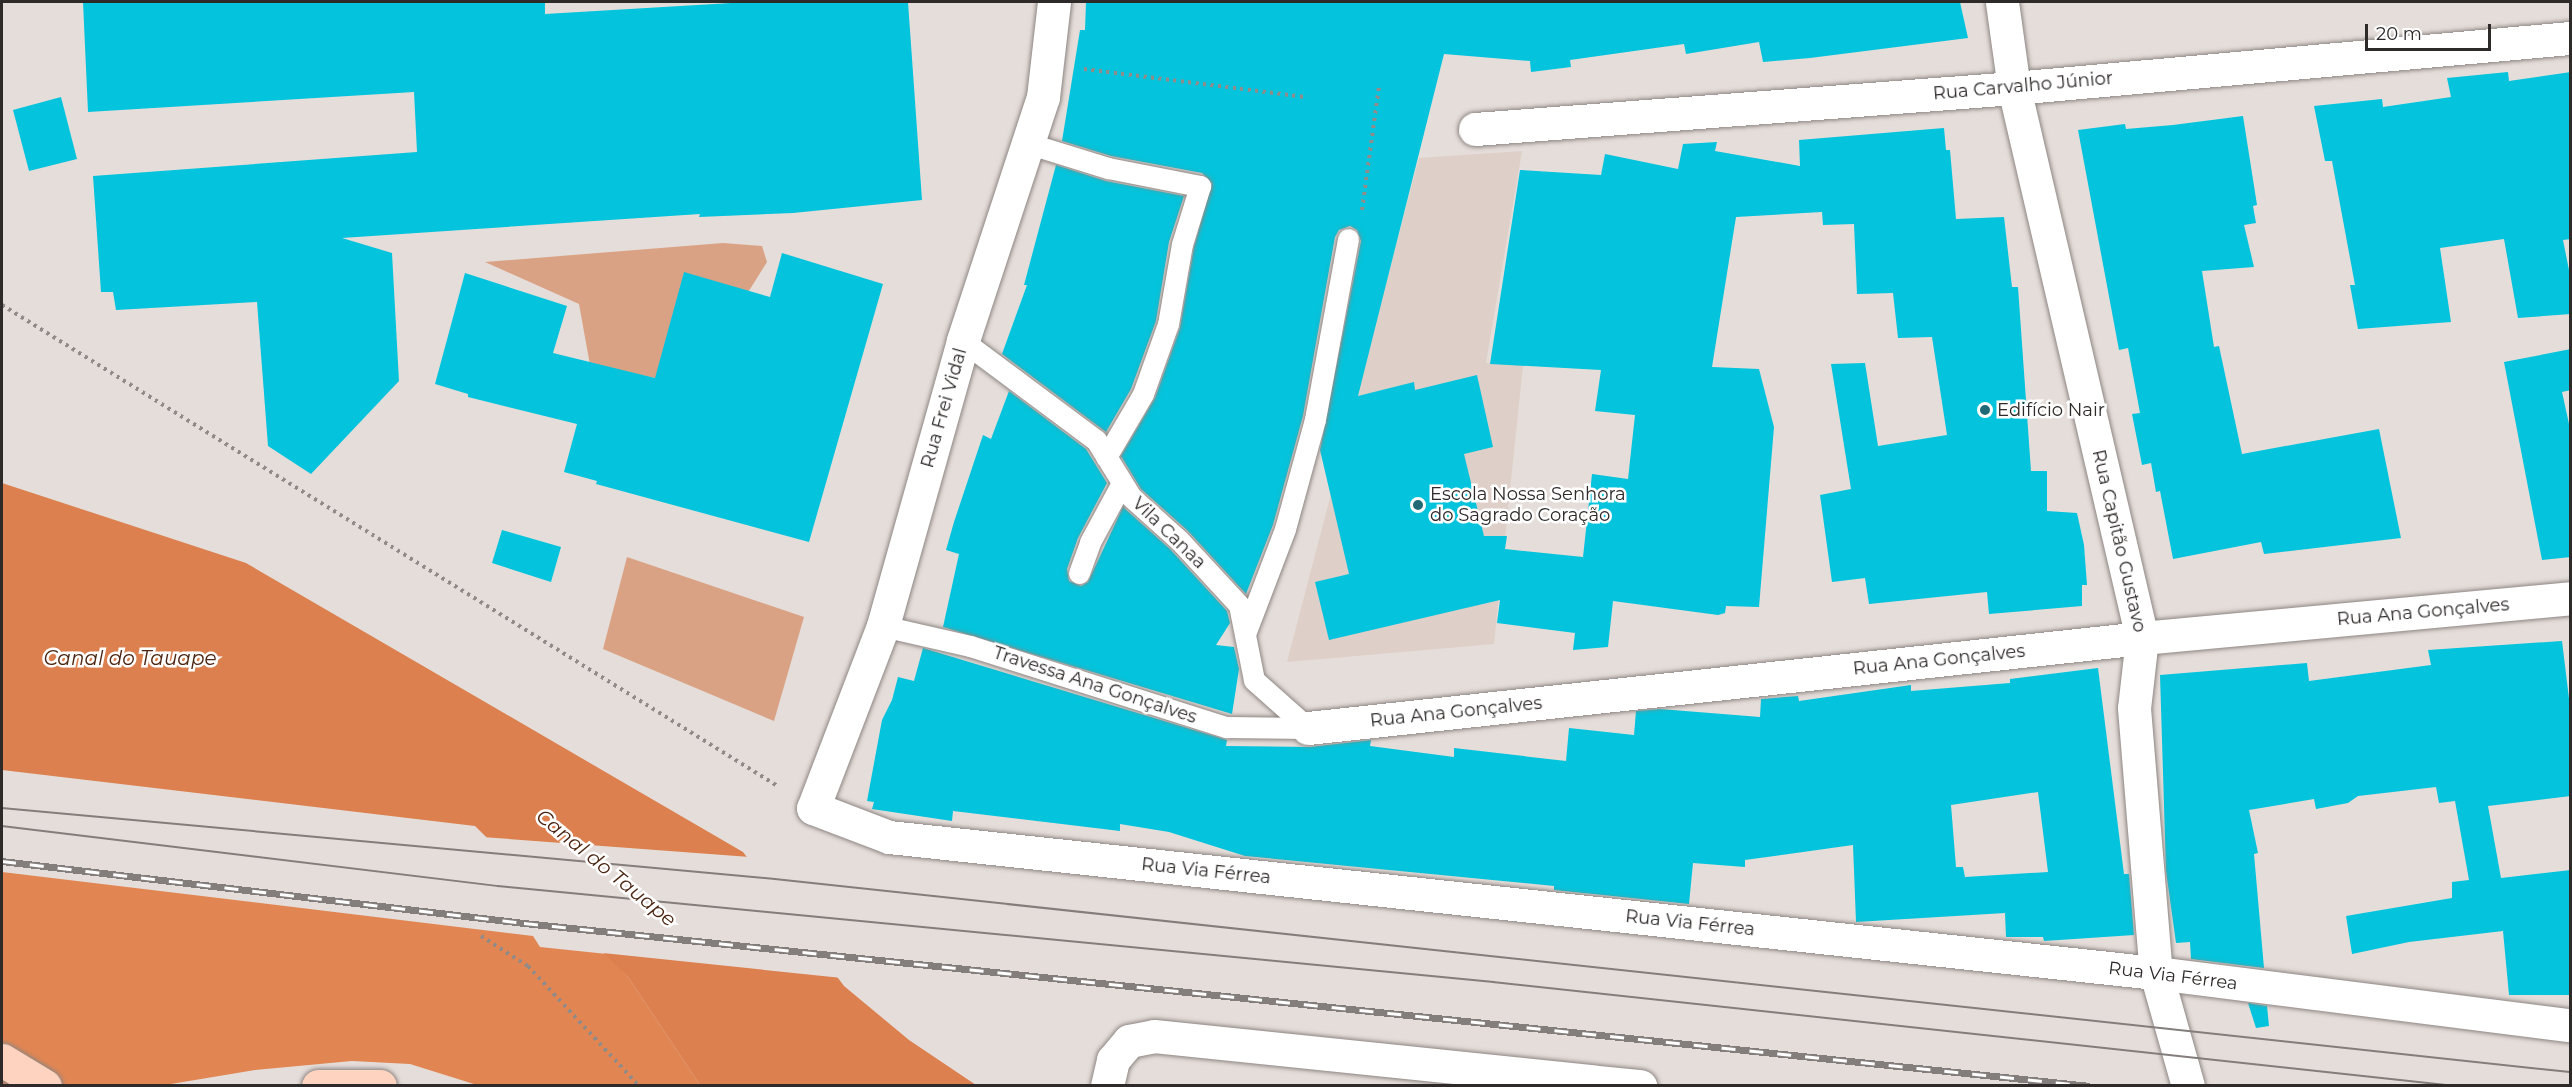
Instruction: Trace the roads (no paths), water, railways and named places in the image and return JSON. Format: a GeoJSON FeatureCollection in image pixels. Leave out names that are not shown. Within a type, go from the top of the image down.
{"type":"FeatureCollection","features":[{"type":"Feature","properties":{"kind":"highway"},"geometry":{"type":"LineString","coordinates":[[2,1060],[45,1086]]}},
{"type":"Feature","properties":{"kind":"highway"},"geometry":{"type":"LineString","coordinates":[[318,1086],[380,1086]]}},
{"type":"Feature","properties":{"kind":"street","name":"Rua Frei Vidal"},"geometry":{"type":"LineString","coordinates":[[813,808],[883,626],[963,341],[1043,98],[1054,2]]}},
{"type":"Feature","properties":{"kind":"street","name":"Rua Capitão Gustavo"},"geometry":{"type":"LineString","coordinates":[[2002,2],[2014,88],[2142,638],[2134,708],[2156,973],[2187,1086]]}},
{"type":"Feature","properties":{"kind":"street","name":"Rua Carvalho Júnior"},"geometry":{"type":"LineString","coordinates":[[1475,129],[2014,88],[2571,38]]}},
{"type":"Feature","properties":{"kind":"street","name":"Rua Ana Gonçalves"},"geometry":{"type":"LineString","coordinates":[[1308,728],[2142,638],[2571,598]]}},
{"type":"Feature","properties":{"kind":"street","name":"Rua Via Férrea"},"geometry":{"type":"LineString","coordinates":[[813,808],[889,837],[2156,973],[2571,1025]]}},
{"type":"Feature","properties":{"kind":"street"},"geometry":{"type":"LineString","coordinates":[[1107,1086],[1113,1060],[1129,1041],[1154,1036],[1640,1086]]}},
{"type":"Feature","properties":{"kind":"lane"},"geometry":{"type":"LineString","coordinates":[[1027,143],[1108,168],[1200,186],[1182,243],[1164,334],[1143,394],[1106,457]]}},
{"type":"Feature","properties":{"kind":"lane"},"geometry":{"type":"LineString","coordinates":[[1245,634],[1285,529],[1315,419],[1348,239]]}},
{"type":"Feature","properties":{"kind":"lane","name":"Vila Canaa"},"geometry":{"type":"LineString","coordinates":[[963,341],[1096,440],[1131,497],[1179,540],[1239,605],[1254,680],[1308,728]]}},
{"type":"Feature","properties":{"kind":"lane"},"geometry":{"type":"LineString","coordinates":[[1079,573],[1090,542],[1122,483]]}},
{"type":"Feature","properties":{"kind":"lane","name":"Travessa Ana Gonçalves"},"geometry":{"type":"LineString","coordinates":[[883,626],[970,645],[1226,727],[1308,728]]}},
{"type":"Feature","properties":{"kind":"water","name":"Canal do Tauape"},"geometry":{"type":"Polygon","coordinates":[[[2,483],[246,563],[743,852],[844,986],[909,1040],[976,1085],[700,1085],[628,977],[475,826],[2,770],[2,483]]]}},
{"type":"Feature","properties":{"kind":"tram line"},"geometry":{"type":"LineString","coordinates":[[2,808],[775,879],[2570,1072]]}},
{"type":"Feature","properties":{"kind":"tram line"},"geometry":{"type":"LineString","coordinates":[[2,826],[498,886],[1493,982],[2457,1086]]}},
{"type":"Feature","properties":{"kind":"railway"},"geometry":{"type":"LineString","coordinates":[[2,861],[524,923],[2090,1086]]}},
{"type":"Feature","properties":{"kind":"place","name":"Edifício Nair"},"geometry":{"type":"Point","coordinates":[1985,410]}},
{"type":"Feature","properties":{"kind":"place","name":"Escola Nossa Senhora do Sagrado Coração"},"geometry":{"type":"Point","coordinates":[1418,505]}}]}
